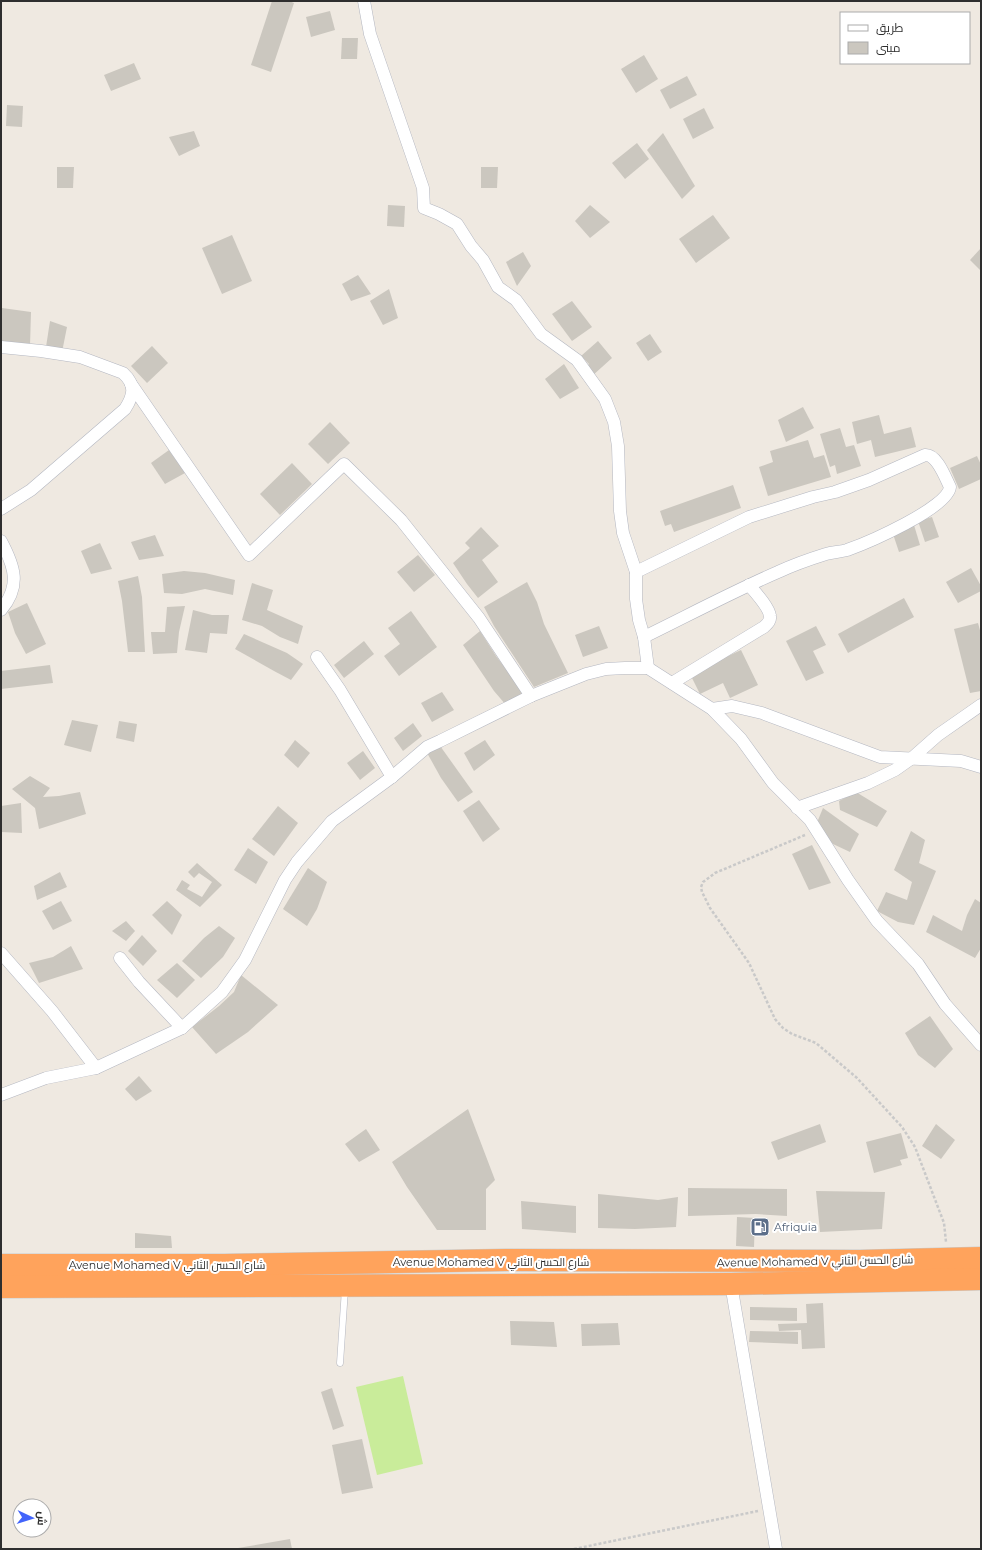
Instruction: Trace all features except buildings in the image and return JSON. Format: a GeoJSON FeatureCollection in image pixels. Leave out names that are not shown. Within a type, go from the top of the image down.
{"type":"FeatureCollection","features":[{"type":"Feature","properties":{"kind":"highway","name":"Avenue Mohamed V شارع الحسن الثاني"},"geometry":{"type":"LineString","coordinates":[[1,1265],[224,1265],[506,1260],[723,1262],[981,1258]]}},
{"type":"Feature","properties":{"kind":"highway","name":"Avenue Mohamed V شارع الحسن الثاني"},"geometry":{"type":"LineString","coordinates":[[1,1288],[730,1284],[981,1279]]}},
{"type":"Feature","properties":{"kind":"street"},"geometry":{"type":"LineString","coordinates":[[364,1],[370,34],[423,188],[424,208],[457,224],[470,246],[483,260],[498,287],[516,300],[541,334],[577,360],[605,399],[614,422],[618,446],[620,511],[623,533],[636,572],[636,599],[639,620],[644,637],[648,668]]}},
{"type":"Feature","properties":{"kind":"street"},"geometry":{"type":"LineString","coordinates":[[1,347],[80,357],[123,373],[128,378],[249,555],[344,464],[401,520],[479,618],[531,696]]}},
{"type":"Feature","properties":{"kind":"street"},"geometry":{"type":"LineString","coordinates":[[1,509],[31,490],[125,410],[131,400],[133,392],[131,384]]}},
{"type":"Feature","properties":{"kind":"street"},"geometry":{"type":"LineString","coordinates":[[636,572],[749,517],[813,497],[835,492],[869,480],[925,455],[929,455],[934,458],[950,487],[948,495],[936,505],[904,524],[876,538],[845,550],[826,554],[786,569],[749,585],[644,637]]}},
{"type":"Feature","properties":{"kind":"street"},"geometry":{"type":"LineString","coordinates":[[1,541],[10,558],[14,578],[13,593],[1,610]]}},
{"type":"Feature","properties":{"kind":"street"},"geometry":{"type":"LineString","coordinates":[[672,683],[764,627],[769,622],[770,616],[768,609],[749,585]]}},
{"type":"Feature","properties":{"kind":"street"},"geometry":{"type":"LineString","coordinates":[[317,657],[340,690],[392,777]]}},
{"type":"Feature","properties":{"kind":"street"},"geometry":{"type":"LineString","coordinates":[[1,1095],[46,1078],[96,1068],[182,1028],[222,992],[244,960],[276,896],[297,862],[332,821],[392,777],[428,747],[531,696],[586,674],[606,669],[648,668],[712,709],[741,739],[773,783],[810,820],[848,880],[877,921],[918,964],[945,1004],[981,1045]]}},
{"type":"Feature","properties":{"kind":"street"},"geometry":{"type":"LineString","coordinates":[[797,808],[868,783],[895,770],[912,758],[938,735],[981,705]]}},
{"type":"Feature","properties":{"kind":"street"},"geometry":{"type":"LineString","coordinates":[[712,709],[732,706],[762,713],[880,757],[961,761],[981,767]]}},
{"type":"Feature","properties":{"kind":"street"},"geometry":{"type":"LineString","coordinates":[[1,953],[52,1011],[96,1068]]}},
{"type":"Feature","properties":{"kind":"street"},"geometry":{"type":"LineString","coordinates":[[120,958],[139,982],[182,1028]]}},
{"type":"Feature","properties":{"kind":"street"},"geometry":{"type":"LineString","coordinates":[[730,1284],[776,1549]]}},
{"type":"Feature","properties":{"kind":"lane"},"geometry":{"type":"LineString","coordinates":[[340,1363],[345,1286]]}},
{"type":"Feature","properties":{"kind":"path"},"geometry":{"type":"LineString","coordinates":[[817,830],[740,861],[715,873],[703,882],[702,892],[710,908],[749,963],[775,1019],[783,1028],[792,1034],[816,1043],[857,1078],[902,1127],[915,1147],[944,1223],[947,1259]]}},
{"type":"Feature","properties":{"kind":"path"},"geometry":{"type":"LineString","coordinates":[[574,1549],[769,1508]]}},
{"type":"Feature","properties":{"kind":"green space"},"geometry":{"type":"Polygon","coordinates":[[[403,1376],[423,1464],[377,1475],[356,1387],[403,1376]]]}},
{"type":"Feature","properties":{"kind":"place","name":"Afriquia"},"geometry":{"type":"Point","coordinates":[760,1227]}}]}
